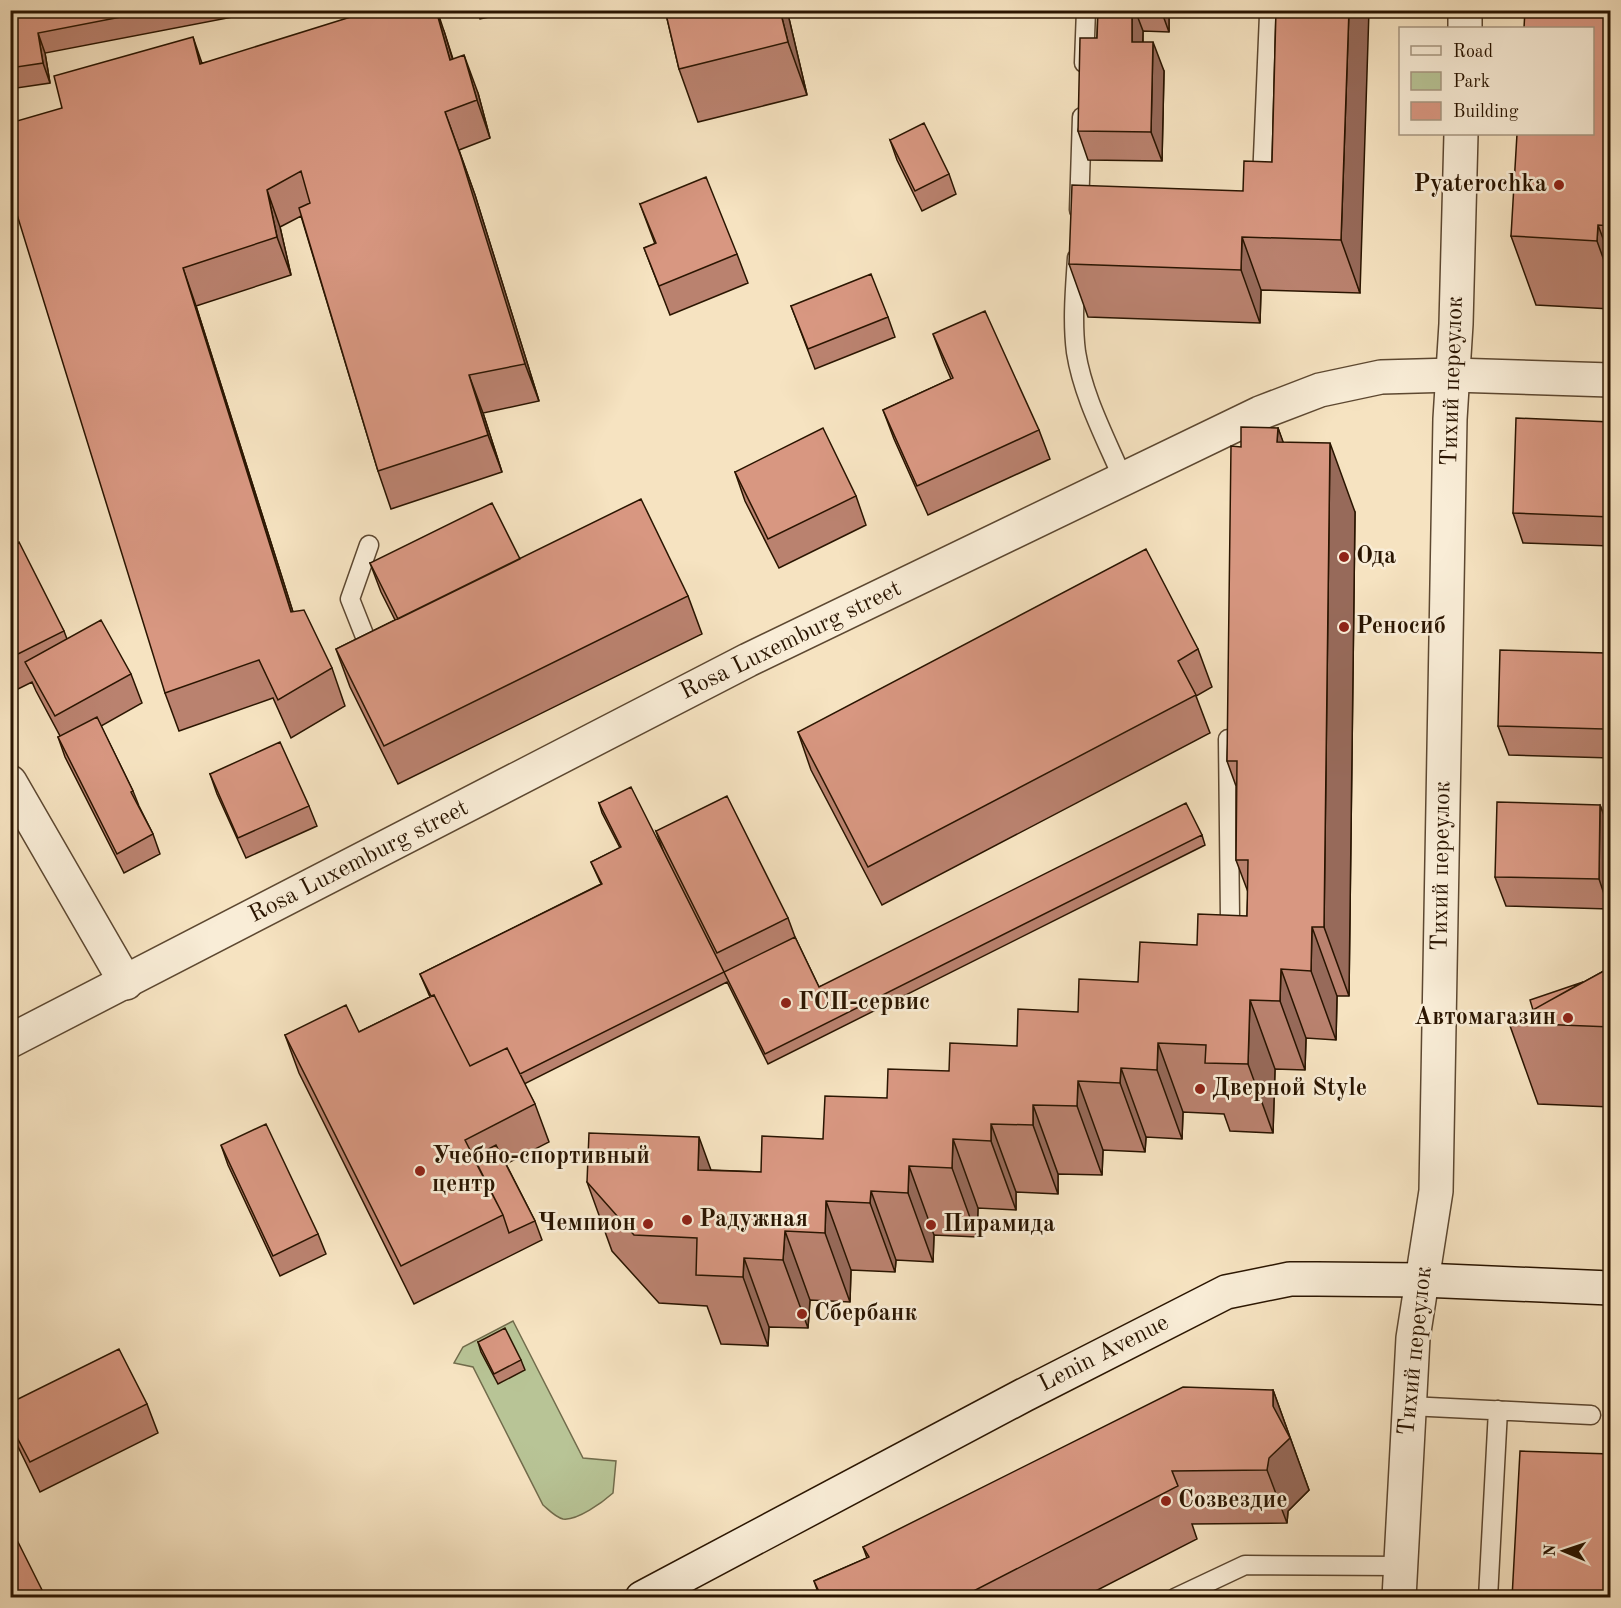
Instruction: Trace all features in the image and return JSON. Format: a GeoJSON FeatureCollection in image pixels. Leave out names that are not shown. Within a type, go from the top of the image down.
{"type":"FeatureCollection","features":[{"type":"Feature","properties":{"kind":"street"},"geometry":{"type":"LineString","coordinates":[[1464,27],[1465,10]]}},
{"type":"Feature","properties":{"kind":"street","name":"Тихий переулок"},"geometry":{"type":"LineString","coordinates":[[1399,1582],[1413,1338],[1436,1191],[1450,419],[1461,135]]}},
{"type":"Feature","properties":{"kind":"street","name":"Rosa Luxemburg street"},"geometry":{"type":"LineString","coordinates":[[10,1041],[748,660],[1260,413],[1320,390],[1381,377],[1453,375],[1611,380]]}},
{"type":"Feature","properties":{"kind":"street"},"geometry":{"type":"LineString","coordinates":[[10,782],[126,983]]}},
{"type":"Feature","properties":{"kind":"street","name":"Lenin Avenue"},"geometry":{"type":"LineString","coordinates":[[642,1598],[1013,1401],[1226,1292],[1290,1279],[1422,1280],[1611,1288]]}},
{"type":"Feature","properties":{"kind":"lane"},"geometry":{"type":"LineString","coordinates":[[1083,81],[1086,10]]}},
{"type":"Feature","properties":{"kind":"lane"},"geometry":{"type":"LineString","coordinates":[[1248,195],[1262,180],[1269,15],[1265,10]]}},
{"type":"Feature","properties":{"kind":"lane"},"geometry":{"type":"LineString","coordinates":[[1082,214],[1083,104]]}},
{"type":"Feature","properties":{"kind":"lane"},"geometry":{"type":"LineString","coordinates":[[1077,245],[1074,304],[1076,352],[1088,399],[1123,478]]}},
{"type":"Feature","properties":{"kind":"lane"},"geometry":{"type":"LineString","coordinates":[[369,545],[350,599],[371,652]]}},
{"type":"Feature","properties":{"kind":"lane"},"geometry":{"type":"LineString","coordinates":[[1228,719],[1230,917]]}},
{"type":"Feature","properties":{"kind":"lane"},"geometry":{"type":"LineString","coordinates":[[1409,1406],[1591,1414]]}},
{"type":"Feature","properties":{"kind":"lane"},"geometry":{"type":"LineString","coordinates":[[1488,1598],[1498,1410]]}},
{"type":"Feature","properties":{"kind":"lane"},"geometry":{"type":"LineString","coordinates":[[1175,1598],[1245,1565],[1399,1582]]}},
{"type":"Feature","properties":{"kind":"green space"},"geometry":{"type":"Polygon","coordinates":[[[513,1321],[583,1458],[616,1461],[613,1493],[596,1506],[569,1519],[560,1518],[543,1505],[473,1367],[454,1363],[463,1347],[513,1321]]]}},
{"type":"Feature","properties":{"kind":"building"},"geometry":{"type":"Polygon","coordinates":[[[10,10],[157,10],[38,33],[43,63],[10,68],[10,10]]]}},
{"type":"Feature","properties":{"kind":"building"},"geometry":{"type":"Polygon","coordinates":[[[373,10],[436,10],[450,60],[464,55],[477,100],[445,112],[525,364],[469,375],[488,435],[378,471],[299,208],[310,203],[301,171],[267,190],[277,237],[183,268],[291,612],[304,610],[332,668],[278,700],[259,660],[165,693],[10,192],[10,123],[62,108],[54,76],[193,37],[200,64],[373,10]]]}},
{"type":"Feature","properties":{"kind":"building"},"geometry":{"type":"Polygon","coordinates":[[[665,10],[780,10],[788,42],[679,69],[665,10]]]}},
{"type":"Feature","properties":{"kind":"building"},"geometry":{"type":"Polygon","coordinates":[[[1098,10],[1132,10],[1132,42],[1153,42],[1151,132],[1078,131],[1080,38],[1097,38],[1098,10]]]}},
{"type":"Feature","properties":{"kind":"building"},"geometry":{"type":"Polygon","coordinates":[[[1276,10],[1349,10],[1341,240],[1242,237],[1241,270],[1069,264],[1072,185],[1243,191],[1244,161],[1272,162],[1276,10]]]}},
{"type":"Feature","properties":{"kind":"building"},"geometry":{"type":"Polygon","coordinates":[[[1525,10],[1611,10],[1611,226],[1598,225],[1597,241],[1511,236],[1517,135],[1594,135],[1594,27],[1524,27],[1525,10]]]}},
{"type":"Feature","properties":{"kind":"building"},"geometry":{"type":"Polygon","coordinates":[[[924,123],[949,174],[915,191],[890,140],[924,123]]]}},
{"type":"Feature","properties":{"kind":"building"},"geometry":{"type":"Polygon","coordinates":[[[706,177],[737,254],[659,286],[644,248],[656,243],[640,204],[706,177]]]}},
{"type":"Feature","properties":{"kind":"building"},"geometry":{"type":"Polygon","coordinates":[[[871,274],[888,317],[808,349],[791,306],[871,274]]]}},
{"type":"Feature","properties":{"kind":"building"},"geometry":{"type":"Polygon","coordinates":[[[985,311],[1039,430],[917,486],[883,410],[953,378],[933,334],[985,311]]]}},
{"type":"Feature","properties":{"kind":"building"},"geometry":{"type":"Polygon","coordinates":[[[1516,418],[1611,422],[1611,517],[1513,513],[1516,418]]]}},
{"type":"Feature","properties":{"kind":"building"},"geometry":{"type":"Polygon","coordinates":[[[1241,427],[1278,428],[1277,442],[1330,443],[1324,927],[1312,927],[1311,971],[1281,969],[1280,1001],[1250,1000],[1248,1064],[1205,1063],[1206,1045],[1158,1043],[1157,1070],[1121,1068],[1120,1083],[1078,1081],[1077,1106],[1033,1105],[1033,1125],[991,1124],[991,1141],[953,1139],[952,1168],[909,1166],[908,1193],[871,1191],[870,1203],[826,1201],[825,1233],[785,1231],[783,1260],[744,1258],[743,1277],[696,1275],[697,1238],[634,1235],[587,1182],[589,1133],[699,1137],[698,1170],[761,1172],[762,1136],[823,1139],[825,1096],[887,1098],[888,1069],[949,1071],[950,1043],[1017,1046],[1018,1009],[1078,1012],[1079,979],[1138,982],[1140,942],[1197,945],[1198,914],[1247,916],[1248,860],[1236,860],[1237,761],[1227,761],[1231,446],[1241,447],[1241,427]]]}},
{"type":"Feature","properties":{"kind":"building"},"geometry":{"type":"Polygon","coordinates":[[[823,428],[856,496],[768,539],[735,472],[823,428]]]}},
{"type":"Feature","properties":{"kind":"building"},"geometry":{"type":"Polygon","coordinates":[[[641,499],[688,596],[384,746],[336,649],[641,499]]]}},
{"type":"Feature","properties":{"kind":"building"},"geometry":{"type":"Polygon","coordinates":[[[492,503],[520,559],[398,619],[370,563],[492,503]]]}},
{"type":"Feature","properties":{"kind":"building"},"geometry":{"type":"Polygon","coordinates":[[[19,542],[64,631],[10,658],[10,546],[19,542]]]}},
{"type":"Feature","properties":{"kind":"building"},"geometry":{"type":"Polygon","coordinates":[[[1146,549],[1198,649],[1178,661],[1196,695],[868,867],[798,732],[1146,549]]]}},
{"type":"Feature","properties":{"kind":"building"},"geometry":{"type":"Polygon","coordinates":[[[101,620],[131,674],[55,716],[25,662],[101,620]]]}},
{"type":"Feature","properties":{"kind":"building"},"geometry":{"type":"Polygon","coordinates":[[[1500,650],[1606,653],[1604,729],[1498,726],[1500,650]]]}},
{"type":"Feature","properties":{"kind":"building"},"geometry":{"type":"Polygon","coordinates":[[[97,717],[153,834],[117,854],[58,737],[97,717]]]}},
{"type":"Feature","properties":{"kind":"building"},"geometry":{"type":"Polygon","coordinates":[[[280,742],[309,806],[238,838],[210,774],[280,742]]]}},
{"type":"Feature","properties":{"kind":"building"},"geometry":{"type":"Polygon","coordinates":[[[631,787],[724,972],[520,1074],[507,1048],[470,1066],[434,995],[431,996],[420,974],[602,884],[591,862],[621,847],[599,803],[631,787]]]}},
{"type":"Feature","properties":{"kind":"building"},"geometry":{"type":"Polygon","coordinates":[[[727,796],[788,918],[717,953],[656,831],[727,796]]]}},
{"type":"Feature","properties":{"kind":"building"},"geometry":{"type":"Polygon","coordinates":[[[1497,802],[1600,805],[1599,879],[1495,877],[1497,802]]]}},
{"type":"Feature","properties":{"kind":"building"},"geometry":{"type":"Polygon","coordinates":[[[1186,803],[1202,835],[765,1054],[724,972],[795,937],[819,987],[1186,803]]]}},
{"type":"Feature","properties":{"kind":"building"},"geometry":{"type":"Polygon","coordinates":[[[1611,967],[1611,1027],[1509,1023],[1611,967]]]}},
{"type":"Feature","properties":{"kind":"building"},"geometry":{"type":"Polygon","coordinates":[[[1583,982],[1533,1010],[1530,1000],[1583,982]]]}},
{"type":"Feature","properties":{"kind":"building","name":"Учебно-спортивный центр"},"geometry":{"type":"Polygon","coordinates":[[[434,995],[470,1066],[507,1048],[535,1104],[465,1140],[503,1215],[401,1266],[285,1035],[346,1005],[359,1032],[434,995]]]}},
{"type":"Feature","properties":{"kind":"building"},"geometry":{"type":"Polygon","coordinates":[[[266,1124],[318,1234],[273,1256],[221,1145],[266,1124]]]}},
{"type":"Feature","properties":{"kind":"building"},"geometry":{"type":"Polygon","coordinates":[[[496,1145],[535,1221],[509,1233],[503,1215],[473,1157],[496,1145]]]}},
{"type":"Feature","properties":{"kind":"building"},"geometry":{"type":"Polygon","coordinates":[[[505,1328],[521,1360],[494,1374],[478,1342],[505,1328]]]}},
{"type":"Feature","properties":{"kind":"building"},"geometry":{"type":"Polygon","coordinates":[[[119,1349],[147,1404],[30,1462],[10,1424],[10,1403],[119,1349]]]}},
{"type":"Feature","properties":{"kind":"building"},"geometry":{"type":"Polygon","coordinates":[[[1183,1387],[1273,1390],[1273,1406],[1290,1438],[1269,1458],[1267,1470],[1172,1471],[1178,1486],[960,1598],[822,1598],[814,1581],[869,1557],[863,1547],[1183,1387]]]}},
{"type":"Feature","properties":{"kind":"building"},"geometry":{"type":"Polygon","coordinates":[[[1520,1451],[1611,1454],[1611,1598],[1512,1598],[1520,1451]]]}},
{"type":"Feature","properties":{"kind":"building"},"geometry":{"type":"Polygon","coordinates":[[[18,1542],[43,1592],[32,1598],[10,1598],[10,1546],[18,1542]]]}},
{"type":"Feature","properties":{"kind":"place","name":"Pyaterochka"},"geometry":{"type":"Point","coordinates":[1559,185]}},
{"type":"Feature","properties":{"kind":"place","name":"Ода"},"geometry":{"type":"Point","coordinates":[1344,557]}},
{"type":"Feature","properties":{"kind":"place","name":"Реносиб"},"geometry":{"type":"Point","coordinates":[1344,627]}},
{"type":"Feature","properties":{"kind":"place","name":"ГСП-сервис"},"geometry":{"type":"Point","coordinates":[786,1003]}},
{"type":"Feature","properties":{"kind":"place","name":"Автомагазин"},"geometry":{"type":"Point","coordinates":[1568,1018]}},
{"type":"Feature","properties":{"kind":"place","name":"Дверной Style"},"geometry":{"type":"Point","coordinates":[1200,1089]}},
{"type":"Feature","properties":{"kind":"place","name":"Учебно-спортивный центр"},"geometry":{"type":"Point","coordinates":[420,1171]}},
{"type":"Feature","properties":{"kind":"place","name":"Радужная"},"geometry":{"type":"Point","coordinates":[687,1220]}},
{"type":"Feature","properties":{"kind":"place","name":"Чемпион"},"geometry":{"type":"Point","coordinates":[648,1224]}},
{"type":"Feature","properties":{"kind":"place","name":"Пирамида"},"geometry":{"type":"Point","coordinates":[931,1225]}},
{"type":"Feature","properties":{"kind":"place","name":"Сбербанк"},"geometry":{"type":"Point","coordinates":[802,1314]}},
{"type":"Feature","properties":{"kind":"place","name":"Созвездие"},"geometry":{"type":"Point","coordinates":[1166,1501]}}]}
